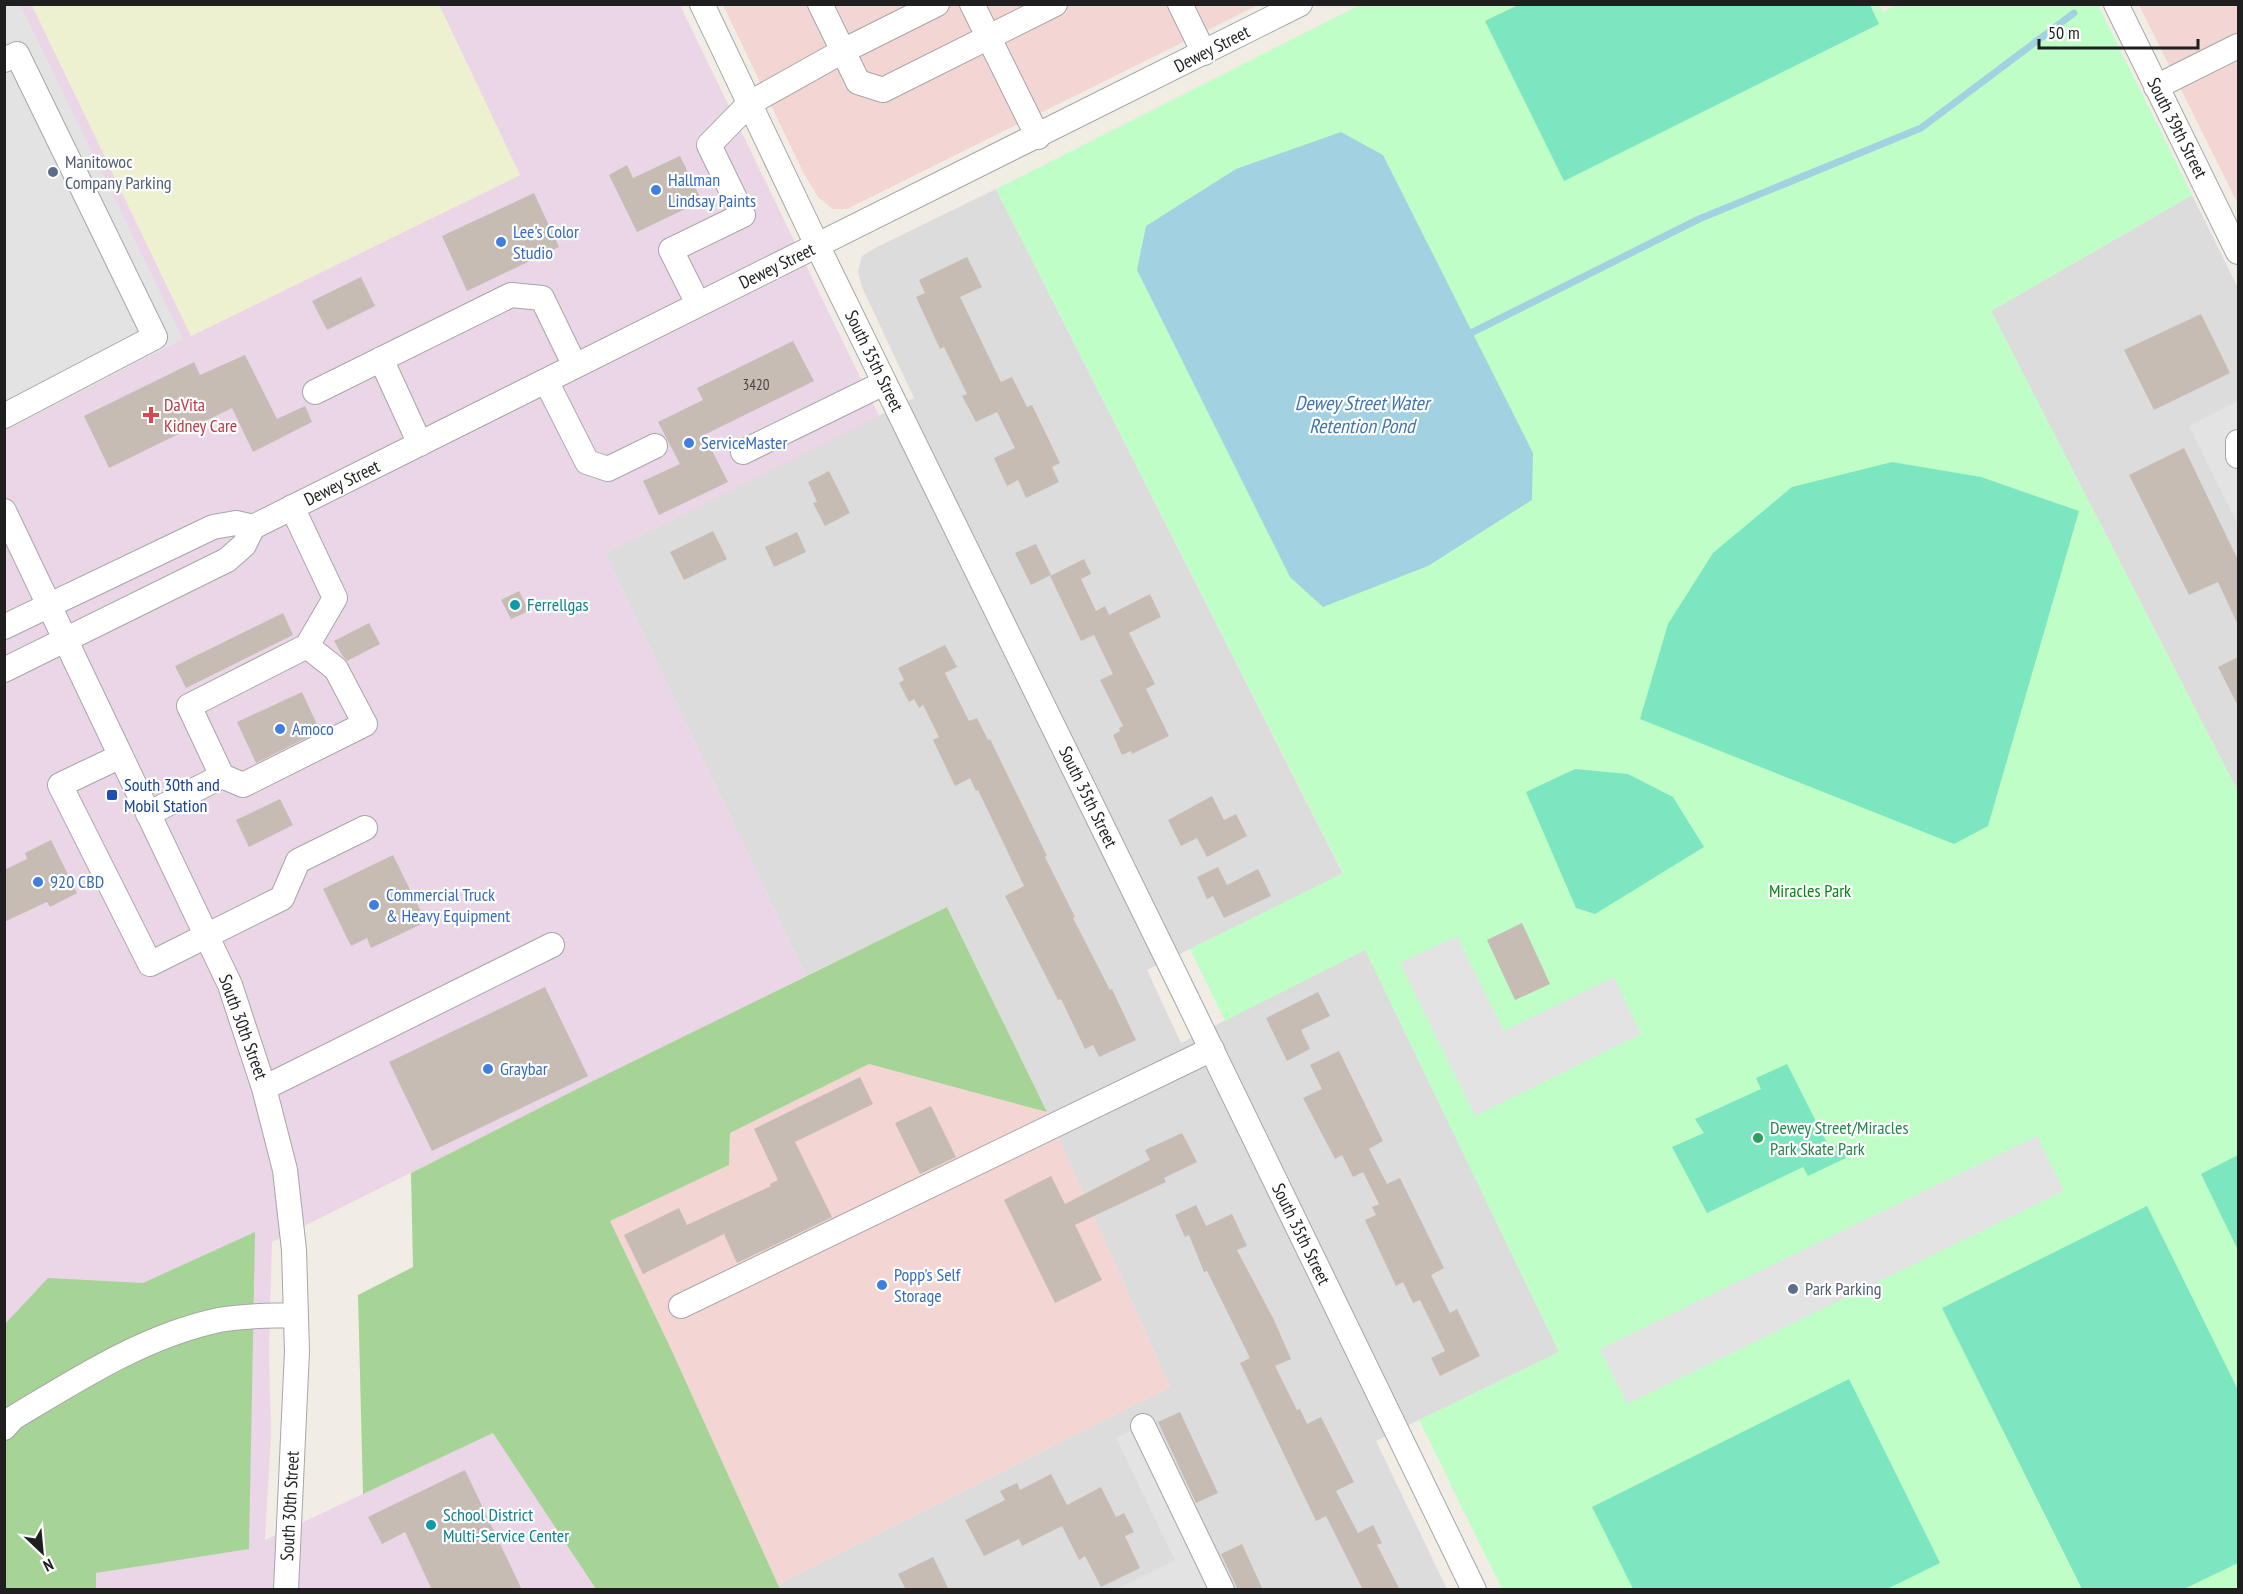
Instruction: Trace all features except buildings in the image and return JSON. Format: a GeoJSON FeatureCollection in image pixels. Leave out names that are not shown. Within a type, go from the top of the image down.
{"type":"FeatureCollection","features":[{"type":"Feature","properties":{"kind":"street","name":"South 35th Street"},"geometry":{"type":"LineString","coordinates":[[702,4],[884,383],[1212,1049],[1474,1590]]}},
{"type":"Feature","properties":{"kind":"street"},"geometry":{"type":"LineString","coordinates":[[881,33],[891,4]]}},
{"type":"Feature","properties":{"kind":"street"},"geometry":{"type":"LineString","coordinates":[[699,304],[671,250],[743,214],[709,145],[750,103],[843,51],[937,4]]}},
{"type":"Feature","properties":{"kind":"street"},"geometry":{"type":"LineString","coordinates":[[972,4],[1038,137]]}},
{"type":"Feature","properties":{"kind":"street"},"geometry":{"type":"LineString","coordinates":[[826,9],[858,82],[883,90],[1055,4]]}},
{"type":"Feature","properties":{"kind":"street"},"geometry":{"type":"LineString","coordinates":[[1180,4],[1204,53]]}},
{"type":"Feature","properties":{"kind":"street","name":"Dewey Street"},"geometry":{"type":"LineString","coordinates":[[4,670],[227,560],[244,544],[253,527],[1038,137],[1300,4]]}},
{"type":"Feature","properties":{"kind":"street","name":"South 39th Street"},"geometry":{"type":"LineString","coordinates":[[2116,4],[2238,252]]}},
{"type":"Feature","properties":{"kind":"street"},"geometry":{"type":"LineString","coordinates":[[2156,87],[2238,45]]}},
{"type":"Feature","properties":{"kind":"street"},"geometry":{"type":"LineString","coordinates":[[4,60],[17,54],[155,337],[4,416]]}},
{"type":"Feature","properties":{"kind":"street"},"geometry":{"type":"LineString","coordinates":[[315,392],[511,295],[542,298],[575,366]]}},
{"type":"Feature","properties":{"kind":"street"},"geometry":{"type":"LineString","coordinates":[[381,359],[420,444]]}},
{"type":"Feature","properties":{"kind":"street"},"geometry":{"type":"LineString","coordinates":[[546,381],[587,462],[608,469],[656,446]]}},
{"type":"Feature","properties":{"kind":"street"},"geometry":{"type":"LineString","coordinates":[[743,452],[884,383]]}},
{"type":"Feature","properties":{"kind":"street"},"geometry":{"type":"LineString","coordinates":[[2238,442],[2238,456]]}},
{"type":"Feature","properties":{"kind":"street"},"geometry":{"type":"LineString","coordinates":[[292,507],[334,598],[307,646],[189,706],[222,776],[243,785],[365,724],[336,669],[307,646]]}},
{"type":"Feature","properties":{"kind":"street","name":"South 30th Street"},"geometry":{"type":"LineString","coordinates":[[4,511],[230,985],[264,1088],[285,1170],[294,1250],[297,1352],[286,1590]]}},
{"type":"Feature","properties":{"kind":"street"},"geometry":{"type":"LineString","coordinates":[[4,627],[213,527],[236,523],[253,527]]}},
{"type":"Feature","properties":{"kind":"street"},"geometry":{"type":"LineString","coordinates":[[121,756],[60,785],[150,964],[282,898],[298,861],[365,828]]}},
{"type":"Feature","properties":{"kind":"street"},"geometry":{"type":"LineString","coordinates":[[148,814],[222,776]]}},
{"type":"Feature","properties":{"kind":"street"},"geometry":{"type":"LineString","coordinates":[[264,1088],[552,945]]}},
{"type":"Feature","properties":{"kind":"street"},"geometry":{"type":"LineString","coordinates":[[681,1306],[1212,1049]]}},
{"type":"Feature","properties":{"kind":"street"},"geometry":{"type":"LineString","coordinates":[[4,1428],[13,1418],[94,1369],[163,1337],[220,1320],[296,1315]]}},
{"type":"Feature","properties":{"kind":"street"},"geometry":{"type":"LineString","coordinates":[[1143,1426],[1222,1590]]}},
{"type":"Feature","properties":{"kind":"shaded area","name":"Manitowoc Company Parking"},"geometry":{"type":"Polygon","coordinates":[[[20,4],[183,339],[18,424],[5,396],[4,5],[20,4]]]}},
{"type":"Feature","properties":{"kind":"shaded area"},"geometry":{"type":"Polygon","coordinates":[[[5,5],[32,5],[191,336],[520,175],[439,5],[680,5],[879,416],[605,553],[806,976],[272,1242],[269,1352],[271,1434],[265,1540],[671,1349],[780,1589],[5,1590],[5,5]]]}},
{"type":"Feature","properties":{"kind":"shaded area"},"geometry":{"type":"Polygon","coordinates":[[[723,5],[1258,5],[847,209],[833,209],[818,197],[803,172],[723,5]]]}},
{"type":"Feature","properties":{"kind":"shaded area"},"geometry":{"type":"Polygon","coordinates":[[[2139,5],[2238,5],[2238,204],[2139,5]]]}},
{"type":"Feature","properties":{"kind":"shaded area"},"geometry":{"type":"Polygon","coordinates":[[[996,189],[1343,874],[1147,970],[1181,1043],[1365,949],[1559,1352],[1376,1441],[1447,1589],[780,1589],[778,1584],[1170,1387],[1047,1112],[947,907],[806,976],[605,553],[914,398],[862,287],[858,271],[862,256],[996,189]]]}},
{"type":"Feature","properties":{"kind":"shaded area"},"geometry":{"type":"Polygon","coordinates":[[[2192,195],[2238,288],[2238,792],[1991,311],[2192,195]]]}},
{"type":"Feature","properties":{"kind":"shaded area"},"geometry":{"type":"Polygon","coordinates":[[[2238,401],[2238,525],[2189,426],[2238,401]]]}},
{"type":"Feature","properties":{"kind":"shaded area"},"geometry":{"type":"Polygon","coordinates":[[[1457,936],[1504,1031],[1614,977],[1641,1034],[1475,1116],[1400,963],[1457,936]]]}},
{"type":"Feature","properties":{"kind":"shaded area","name":"Popp's Self Storage"},"geometry":{"type":"Polygon","coordinates":[[[869,1064],[1047,1112],[1170,1387],[778,1584],[671,1349],[609,1221],[729,1165],[730,1133],[869,1064]]]}},
{"type":"Feature","properties":{"kind":"shaded area","name":"Park Parking"},"geometry":{"type":"Polygon","coordinates":[[[2037,1136],[2064,1191],[1627,1404],[1600,1349],[2037,1136]]]}},
{"type":"Feature","properties":{"kind":"shaded area"},"geometry":{"type":"Polygon","coordinates":[[[1152,1421],[1234,1589],[1115,1590],[1175,1560],[1116,1438],[1152,1421]]]}},
{"type":"Feature","properties":{"kind":"green space","name":"Miracles Park"},"geometry":{"type":"Polygon","coordinates":[[[1879,4],[1883,12],[1898,4],[2098,5],[2192,195],[1991,311],[2238,792],[2238,1589],[1502,1589],[1419,1420],[1559,1352],[1365,950],[1225,1021],[1190,949],[1343,873],[996,189],[1360,5],[1879,4]]]}},
{"type":"Feature","properties":{"kind":"green space"},"geometry":{"type":"Polygon","coordinates":[[[32,5],[439,5],[520,175],[191,336],[32,5]]]}},
{"type":"Feature","properties":{"kind":"green space"},"geometry":{"type":"Polygon","coordinates":[[[1518,5],[1870,5],[1879,24],[1564,181],[1485,21],[1518,5]]]}},
{"type":"Feature","properties":{"kind":"green space"},"geometry":{"type":"Polygon","coordinates":[[[1892,462],[1981,477],[2079,511],[1988,826],[1954,844],[1640,719],[1668,624],[1713,553],[1792,487],[1892,462]]]}},
{"type":"Feature","properties":{"kind":"green space"},"geometry":{"type":"Polygon","coordinates":[[[1575,769],[1628,774],[1673,797],[1704,847],[1595,914],[1576,908],[1526,792],[1575,769]]]}},
{"type":"Feature","properties":{"kind":"green space"},"geometry":{"type":"Polygon","coordinates":[[[947,907],[1047,1112],[869,1064],[730,1133],[729,1165],[610,1221],[780,1589],[596,1589],[493,1433],[363,1494],[358,1295],[413,1267],[411,1173],[947,907]]]}},
{"type":"Feature","properties":{"kind":"green space","name":"Dewey Street/Miracles Park Skate Park"},"geometry":{"type":"Polygon","coordinates":[[[1787,1064],[1830,1149],[1840,1143],[1846,1158],[1808,1176],[1803,1167],[1707,1213],[1672,1147],[1704,1133],[1695,1119],[1761,1089],[1756,1078],[1787,1064]]]}},
{"type":"Feature","properties":{"kind":"green space"},"geometry":{"type":"Polygon","coordinates":[[[2238,1155],[2238,1250],[2201,1174],[2238,1155]]]}},
{"type":"Feature","properties":{"kind":"green space"},"geometry":{"type":"Polygon","coordinates":[[[2147,1206],[2238,1390],[2238,1563],[2184,1589],[2082,1589],[1942,1308],[2147,1206]]]}},
{"type":"Feature","properties":{"kind":"green space"},"geometry":{"type":"Polygon","coordinates":[[[255,1232],[249,1549],[96,1573],[96,1589],[5,1589],[4,1325],[48,1278],[143,1283],[255,1232]]]}},
{"type":"Feature","properties":{"kind":"green space"},"geometry":{"type":"Polygon","coordinates":[[[1849,1379],[1940,1563],[1887,1589],[1633,1589],[1592,1507],[1849,1379]]]}},
{"type":"Feature","properties":{"kind":"water","name":"Dewey Street Water Retention Pond"},"geometry":{"type":"Polygon","coordinates":[[[1341,132],[1383,155],[1533,453],[1532,500],[1428,566],[1323,607],[1290,577],[1137,270],[1146,226],[1236,169],[1341,132]]]}},
{"type":"Feature","properties":{"kind":"waterway"},"geometry":{"type":"LineString","coordinates":[[1473,332],[1699,219],[1921,128],[2074,13]]}},
{"type":"Feature","properties":{"kind":"place","name":"Manitowoc Company Parking"},"geometry":{"type":"Point","coordinates":[53,172]}},
{"type":"Feature","properties":{"kind":"place","name":"Hallman Lindsay Paints"},"geometry":{"type":"Point","coordinates":[656,190]}},
{"type":"Feature","properties":{"kind":"place","name":"Lee's Color Studio"},"geometry":{"type":"Point","coordinates":[501,242]}},
{"type":"Feature","properties":{"kind":"place","name":"DaVita Kidney Care"},"geometry":{"type":"Point","coordinates":[151,415]}},
{"type":"Feature","properties":{"kind":"place","name":"ServiceMaster"},"geometry":{"type":"Point","coordinates":[689,443]}},
{"type":"Feature","properties":{"kind":"place","name":"Ferrellgas"},"geometry":{"type":"Point","coordinates":[515,605]}},
{"type":"Feature","properties":{"kind":"place","name":"Amoco"},"geometry":{"type":"Point","coordinates":[280,729]}},
{"type":"Feature","properties":{"kind":"place","name":"South 30th and Mobil Station"},"geometry":{"type":"Point","coordinates":[112,795]}},
{"type":"Feature","properties":{"kind":"place","name":"920 CBD"},"geometry":{"type":"Point","coordinates":[38,882]}},
{"type":"Feature","properties":{"kind":"place","name":"Commercial Truck & Heavy Equipment"},"geometry":{"type":"Point","coordinates":[374,905]}},
{"type":"Feature","properties":{"kind":"place","name":"Graybar"},"geometry":{"type":"Point","coordinates":[488,1069]}},
{"type":"Feature","properties":{"kind":"place","name":"Dewey Street/Miracles Park Skate Park"},"geometry":{"type":"Point","coordinates":[1758,1138]}},
{"type":"Feature","properties":{"kind":"place","name":"Popp's Self Storage"},"geometry":{"type":"Point","coordinates":[882,1285]}},
{"type":"Feature","properties":{"kind":"place","name":"Park Parking"},"geometry":{"type":"Point","coordinates":[1793,1289]}},
{"type":"Feature","properties":{"kind":"place","name":"School District Multi-Service Center"},"geometry":{"type":"Point","coordinates":[431,1525]}}]}
